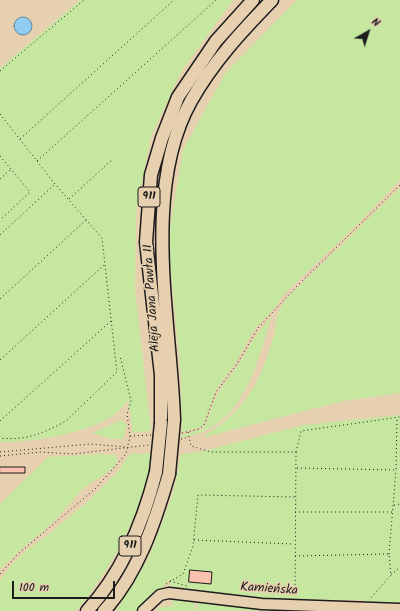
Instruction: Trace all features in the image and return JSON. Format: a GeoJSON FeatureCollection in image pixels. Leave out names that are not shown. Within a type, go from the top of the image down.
{"type":"FeatureCollection","features":[{"type":"Feature","properties":{"kind":"main road","name":"Aleja Jana Pawła II"},"geometry":{"type":"LineString","coordinates":[[87,611],[101,595],[126,555],[146,509],[156,472],[162,423],[161,375],[146,242],[151,175],[162,138],[178,98],[216,40],[253,0]]}},
{"type":"Feature","properties":{"kind":"main road","name":"Aleja Jana Pawła II"},"geometry":{"type":"LineString","coordinates":[[104,611],[112,602],[137,561],[157,514],[169,474],[174,420],[173,375],[161,249],[166,181],[174,141],[191,101],[227,47],[272,0]]}},
{"type":"Feature","properties":{"kind":"street","name":"Kamieńska"},"geometry":{"type":"LineString","coordinates":[[143,611],[160,595],[169,594],[262,604],[400,609]]}},
{"type":"Feature","properties":{"kind":"path"},"geometry":{"type":"LineString","coordinates":[[0,71],[84,0]]}},
{"type":"Feature","properties":{"kind":"path"},"geometry":{"type":"LineString","coordinates":[[19,139],[174,0]]}},
{"type":"Feature","properties":{"kind":"path"},"geometry":{"type":"LineString","coordinates":[[37,161],[216,0]]}},
{"type":"Feature","properties":{"kind":"path"},"geometry":{"type":"LineString","coordinates":[[0,114],[68,200],[102,238],[117,368],[115,375],[61,424],[27,438],[0,438]]}},
{"type":"Feature","properties":{"kind":"path"},"geometry":{"type":"LineString","coordinates":[[0,156],[30,192],[0,220]]}},
{"type":"Feature","properties":{"kind":"path"},"geometry":{"type":"LineString","coordinates":[[68,200],[113,160]]}},
{"type":"Feature","properties":{"kind":"path"},"geometry":{"type":"LineString","coordinates":[[0,179],[11,169]]}},
{"type":"Feature","properties":{"kind":"path"},"geometry":{"type":"LineString","coordinates":[[0,235],[55,184]]}},
{"type":"Feature","properties":{"kind":"path"},"geometry":{"type":"LineString","coordinates":[[205,423],[216,392],[237,364],[255,332],[298,285],[400,185]]}},
{"type":"Feature","properties":{"kind":"path"},"geometry":{"type":"LineString","coordinates":[[0,299],[86,219]]}},
{"type":"Feature","properties":{"kind":"path"},"geometry":{"type":"LineString","coordinates":[[0,360],[101,266],[105,265]]}},
{"type":"Feature","properties":{"kind":"path"},"geometry":{"type":"LineString","coordinates":[[0,421],[111,320]]}},
{"type":"Feature","properties":{"kind":"path"},"geometry":{"type":"LineString","coordinates":[[0,574],[22,550],[96,488],[124,458],[130,436],[127,414],[130,401],[120,356]]}},
{"type":"Feature","properties":{"kind":"path"},"geometry":{"type":"LineString","coordinates":[[391,575],[389,554],[396,470],[397,417]]}},
{"type":"Feature","properties":{"kind":"path"},"geometry":{"type":"LineString","coordinates":[[295,596],[294,544],[296,452],[301,431],[400,417]]}},
{"type":"Feature","properties":{"kind":"path"},"geometry":{"type":"LineString","coordinates":[[188,432],[191,446],[211,452],[296,452]]}},
{"type":"Feature","properties":{"kind":"path"},"geometry":{"type":"LineString","coordinates":[[176,440],[190,437]]}},
{"type":"Feature","properties":{"kind":"path"},"geometry":{"type":"LineString","coordinates":[[0,452],[90,444],[128,447]]}},
{"type":"Feature","properties":{"kind":"path"},"geometry":{"type":"LineString","coordinates":[[0,456],[41,452],[73,454],[148,445]]}},
{"type":"Feature","properties":{"kind":"path"},"geometry":{"type":"LineString","coordinates":[[296,468],[396,470]]}},
{"type":"Feature","properties":{"kind":"path"},"geometry":{"type":"LineString","coordinates":[[192,587],[170,581],[182,574],[194,540],[198,495],[296,497]]}},
{"type":"Feature","properties":{"kind":"path"},"geometry":{"type":"LineString","coordinates":[[393,505],[400,504]]}},
{"type":"Feature","properties":{"kind":"path"},"geometry":{"type":"LineString","coordinates":[[295,512],[393,512]]}},
{"type":"Feature","properties":{"kind":"path"},"geometry":{"type":"LineString","coordinates":[[194,540],[294,544]]}},
{"type":"Feature","properties":{"kind":"path"},"geometry":{"type":"LineString","coordinates":[[294,556],[389,554]]}},
{"type":"Feature","properties":{"kind":"path"},"geometry":{"type":"LineString","coordinates":[[370,599],[400,567]]}},
{"type":"Feature","properties":{"kind":"green space"},"geometry":{"type":"Polygon","coordinates":[[[80,0],[233,0],[181,72],[151,136],[136,213],[135,290],[151,431],[133,433],[128,401],[114,415],[90,427],[75,432],[28,441],[0,442],[0,68],[80,0]]]}},
{"type":"Feature","properties":{"kind":"green space"},"geometry":{"type":"Polygon","coordinates":[[[297,0],[400,0],[400,180],[361,221],[282,296],[278,304],[254,330],[235,364],[216,390],[203,426],[182,433],[181,377],[168,239],[183,150],[226,72],[297,0]]]}},
{"type":"Feature","properties":{"kind":"green space"},"geometry":{"type":"Polygon","coordinates":[[[400,188],[400,393],[343,401],[205,437],[205,435],[231,416],[249,394],[263,369],[275,332],[278,314],[286,300],[400,188]]]}},
{"type":"Feature","properties":{"kind":"green space"},"geometry":{"type":"Polygon","coordinates":[[[272,316],[256,366],[241,398],[230,412],[218,423],[195,435],[181,438],[181,436],[204,428],[216,397],[222,387],[240,362],[256,335],[272,316]]]}},
{"type":"Feature","properties":{"kind":"green space"},"geometry":{"type":"Polygon","coordinates":[[[400,415],[400,604],[367,602],[363,600],[264,599],[171,586],[169,585],[171,578],[140,611],[116,611],[149,557],[173,494],[181,454],[199,452],[304,425],[400,415]]]}},
{"type":"Feature","properties":{"kind":"green space"},"geometry":{"type":"Polygon","coordinates":[[[121,420],[127,425],[123,439],[112,439],[92,433],[121,420]]]}},
{"type":"Feature","properties":{"kind":"green space"},"geometry":{"type":"Polygon","coordinates":[[[135,452],[136,454],[151,453],[148,473],[134,516],[125,537],[102,577],[76,611],[0,611],[0,580],[13,563],[29,548],[44,538],[86,503],[120,469],[128,456],[135,452]]]}},
{"type":"Feature","properties":{"kind":"green space"},"geometry":{"type":"Polygon","coordinates":[[[101,454],[115,455],[118,461],[115,466],[87,485],[60,515],[0,570],[0,504],[48,457],[101,454]]]}},
{"type":"Feature","properties":{"kind":"green space"},"geometry":{"type":"Polygon","coordinates":[[[171,596],[193,599],[196,610],[198,609],[197,599],[350,611],[155,611],[161,607],[173,606],[171,596]]]}},
{"type":"Feature","properties":{"kind":"water"},"geometry":{"type":"Polygon","coordinates":[[[23,17],[29,20],[32,26],[29,32],[23,35],[17,32],[14,26],[17,20],[23,17]]]}},
{"type":"Feature","properties":{"kind":"building"},"geometry":{"type":"Polygon","coordinates":[[[0,467],[25,467],[25,473],[0,473],[0,467]]]}},
{"type":"Feature","properties":{"kind":"building"},"geometry":{"type":"Polygon","coordinates":[[[190,570],[212,572],[211,584],[189,582],[190,570]]]}}]}
